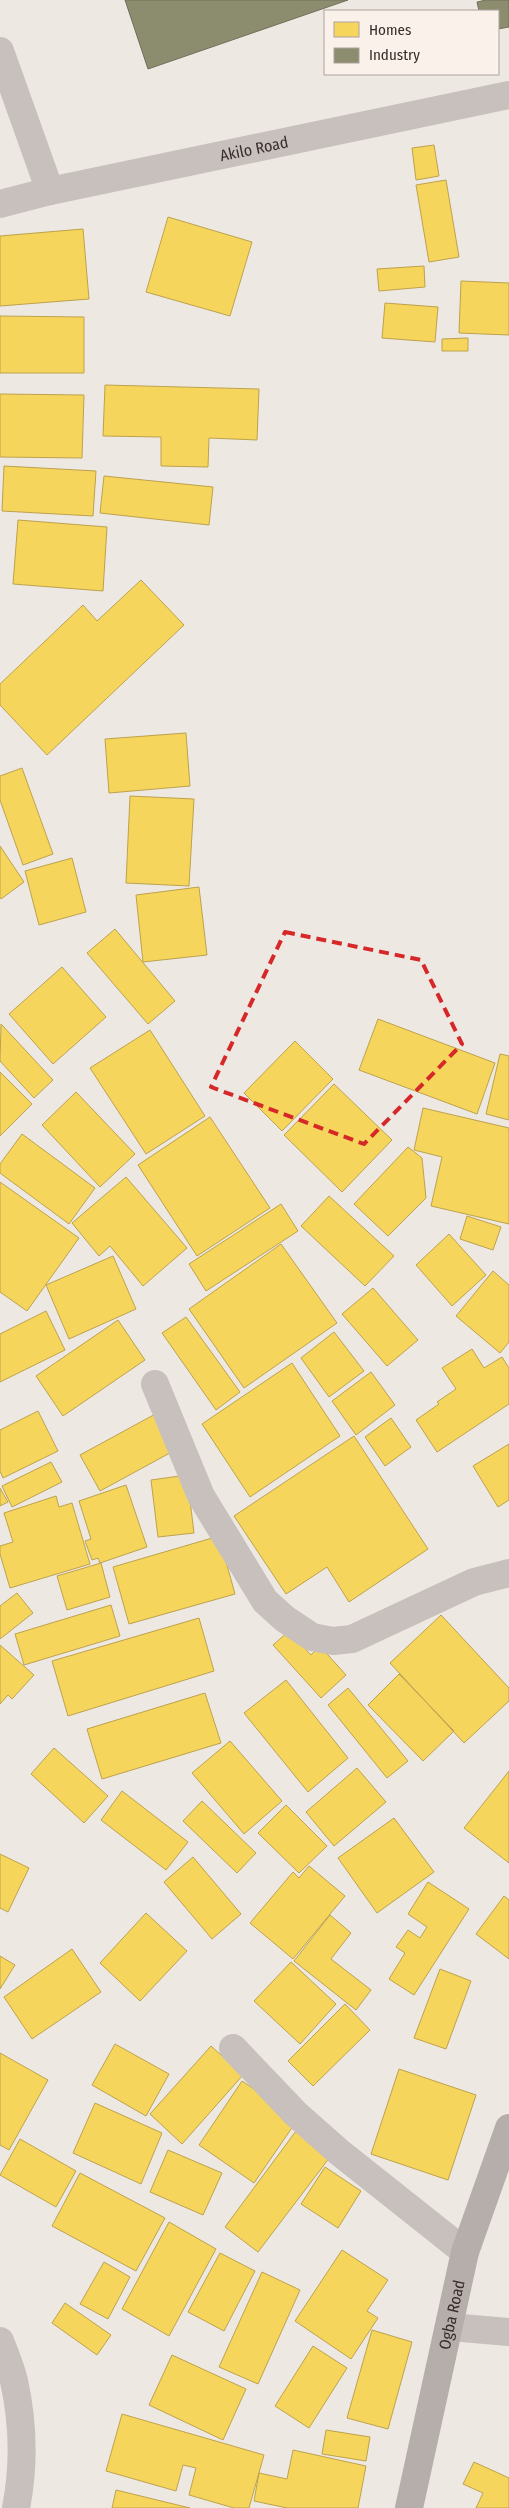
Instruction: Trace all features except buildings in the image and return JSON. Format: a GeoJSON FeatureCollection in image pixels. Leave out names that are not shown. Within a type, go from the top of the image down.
{"type":"FeatureCollection","features":[{"type":"Feature","properties":{"kind":"main road","name":"Ogba Road"},"geometry":{"type":"LineString","coordinates":[[409,2508],[465,2252],[509,2128]]}},
{"type":"Feature","properties":{"kind":"street"},"geometry":{"type":"LineString","coordinates":[[0,52],[50,191]]}},
{"type":"Feature","properties":{"kind":"street","name":"Akilo Road"},"geometry":{"type":"LineString","coordinates":[[0,204],[50,191],[509,95]]}},
{"type":"Feature","properties":{"kind":"street"},"geometry":{"type":"LineString","coordinates":[[155,1384],[200,1496],[265,1601],[285,1619],[312,1637],[333,1641],[352,1639],[474,1582],[509,1573]]}},
{"type":"Feature","properties":{"kind":"street"},"geometry":{"type":"LineString","coordinates":[[233,2048],[296,2114],[339,2152],[465,2252]]}},
{"type":"Feature","properties":{"kind":"street"},"geometry":{"type":"LineString","coordinates":[[450,2327],[509,2332]]}},
{"type":"Feature","properties":{"kind":"street"},"geometry":{"type":"LineString","coordinates":[[0,2341],[14,2380],[20,2421],[21,2461],[16,2508]]}},
{"type":"Feature","properties":{"kind":"highlighted area"},"geometry":{"type":"Polygon","coordinates":[[[285,932],[421,960],[462,1044],[364,1144],[211,1087],[285,932]]]}}]}
